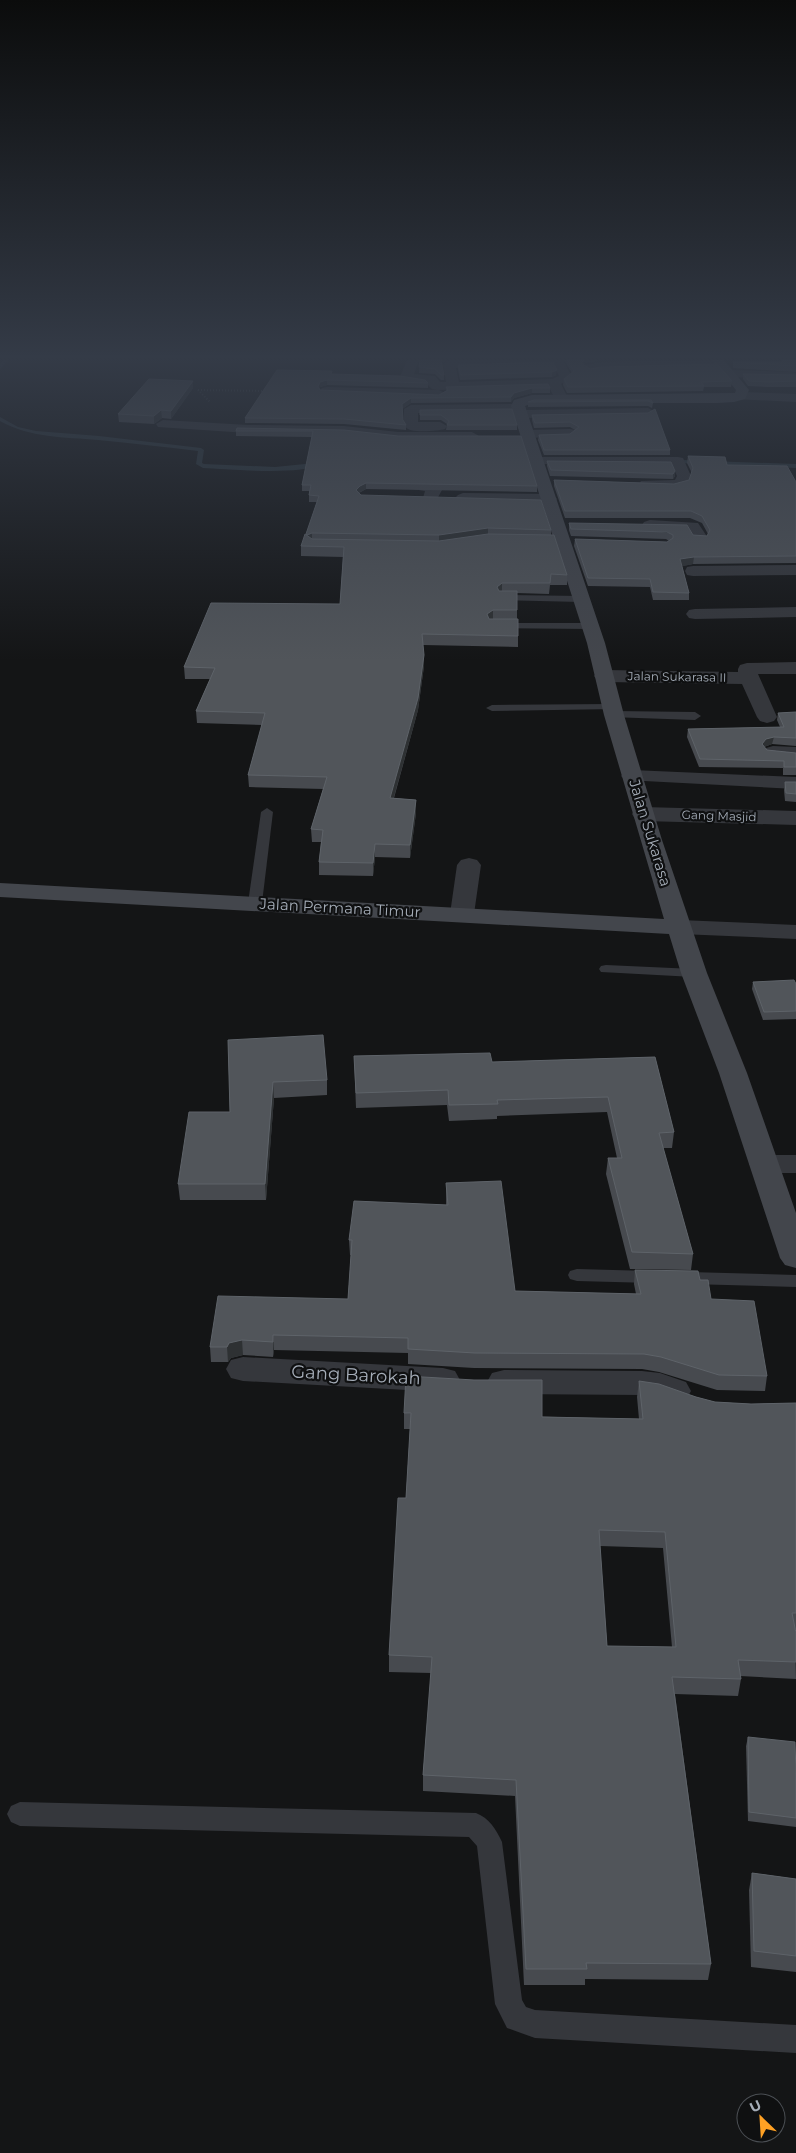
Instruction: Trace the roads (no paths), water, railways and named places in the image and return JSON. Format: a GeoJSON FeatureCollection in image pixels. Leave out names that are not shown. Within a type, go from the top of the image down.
{"type":"FeatureCollection","features":[{"type":"Feature","properties":{"kind":"street"},"geometry":{"type":"LineString","coordinates":[[536,461],[678,461],[684,476],[682,483],[673,485],[636,484]]}},
{"type":"Feature","properties":{"kind":"street","name":"Jalan Sukarasa"},"geometry":{"type":"LineString","coordinates":[[536,461],[551,481],[549,499],[590,626],[643,814],[694,973],[733,1072],[796,1258]]}},
{"type":"Feature","properties":{"kind":"street"},"geometry":{"type":"LineString","coordinates":[[382,482],[424,485],[434,490],[431,498]]}},
{"type":"Feature","properties":{"kind":"street"},"geometry":{"type":"LineString","coordinates":[[394,497],[549,499]]}},
{"type":"Feature","properties":{"kind":"street"},"geometry":{"type":"LineString","coordinates":[[561,537],[575,525]]}},
{"type":"Feature","properties":{"kind":"street"},"geometry":{"type":"LineString","coordinates":[[632,525],[692,526],[700,538]]}},
{"type":"Feature","properties":{"kind":"street"},"geometry":{"type":"LineString","coordinates":[[693,571],[796,570]]}},
{"type":"Feature","properties":{"kind":"street"},"geometry":{"type":"LineString","coordinates":[[695,614],[796,612]]}},
{"type":"Feature","properties":{"kind":"street"},"geometry":{"type":"LineString","coordinates":[[766,717],[747,669],[796,668]]}},
{"type":"Feature","properties":{"kind":"street","name":"Jalan Sukarasa II"},"geometry":{"type":"LineString","coordinates":[[604,676],[749,678]]}},
{"type":"Feature","properties":{"kind":"street"},"geometry":{"type":"LineString","coordinates":[[773,752],[796,753]]}},
{"type":"Feature","properties":{"kind":"street"},"geometry":{"type":"LineString","coordinates":[[632,776],[796,783]]}},
{"type":"Feature","properties":{"kind":"street","name":"Gang Masjid"},"geometry":{"type":"LineString","coordinates":[[643,814],[796,818]]}},
{"type":"Feature","properties":{"kind":"street"},"geometry":{"type":"LineString","coordinates":[[462,914],[469,865]]}},
{"type":"Feature","properties":{"kind":"street","name":"Jalan Permana Timur"},"geometry":{"type":"LineString","coordinates":[[0,890],[462,914],[680,928]]}},
{"type":"Feature","properties":{"kind":"street"},"geometry":{"type":"LineString","coordinates":[[680,928],[796,932]]}},
{"type":"Feature","properties":{"kind":"street"},"geometry":{"type":"LineString","coordinates":[[764,1164],[796,1164]]}},
{"type":"Feature","properties":{"kind":"street","name":"Gang Barokah"},"geometry":{"type":"LineString","coordinates":[[243,1369],[474,1382],[642,1383],[660,1385],[701,1401]]}},
{"type":"Feature","properties":{"kind":"lane"},"geometry":{"type":"LineString","coordinates":[[503,598],[581,599]]}},
{"type":"Feature","properties":{"kind":"lane"},"geometry":{"type":"LineString","coordinates":[[493,626],[590,626]]}},
{"type":"Feature","properties":{"kind":"lane"},"geometry":{"type":"LineString","coordinates":[[492,708],[613,711],[695,716]]}},
{"type":"Feature","properties":{"kind":"lane"},"geometry":{"type":"LineString","coordinates":[[255,903],[267,812]]}},
{"type":"Feature","properties":{"kind":"lane"},"geometry":{"type":"LineString","coordinates":[[606,969],[694,973]]}},
{"type":"Feature","properties":{"kind":"lane"},"geometry":{"type":"LineString","coordinates":[[577,1275],[796,1281]]}},
{"type":"Feature","properties":{"kind":"lane"},"geometry":{"type":"LineString","coordinates":[[20,1814],[476,1825],[489,1842],[509,2004],[517,2018],[535,2024],[796,2038]]}},
{"type":"Feature","properties":{"kind":"waterway"},"geometry":{"type":"LineString","coordinates":[[200,460],[199,464],[203,466],[261,468],[290,468],[318,464],[318,461]]}},
{"type":"Feature","properties":{"kind":"waterway"},"geometry":{"type":"LineString","coordinates":[[682,462],[796,466]]}}]}
